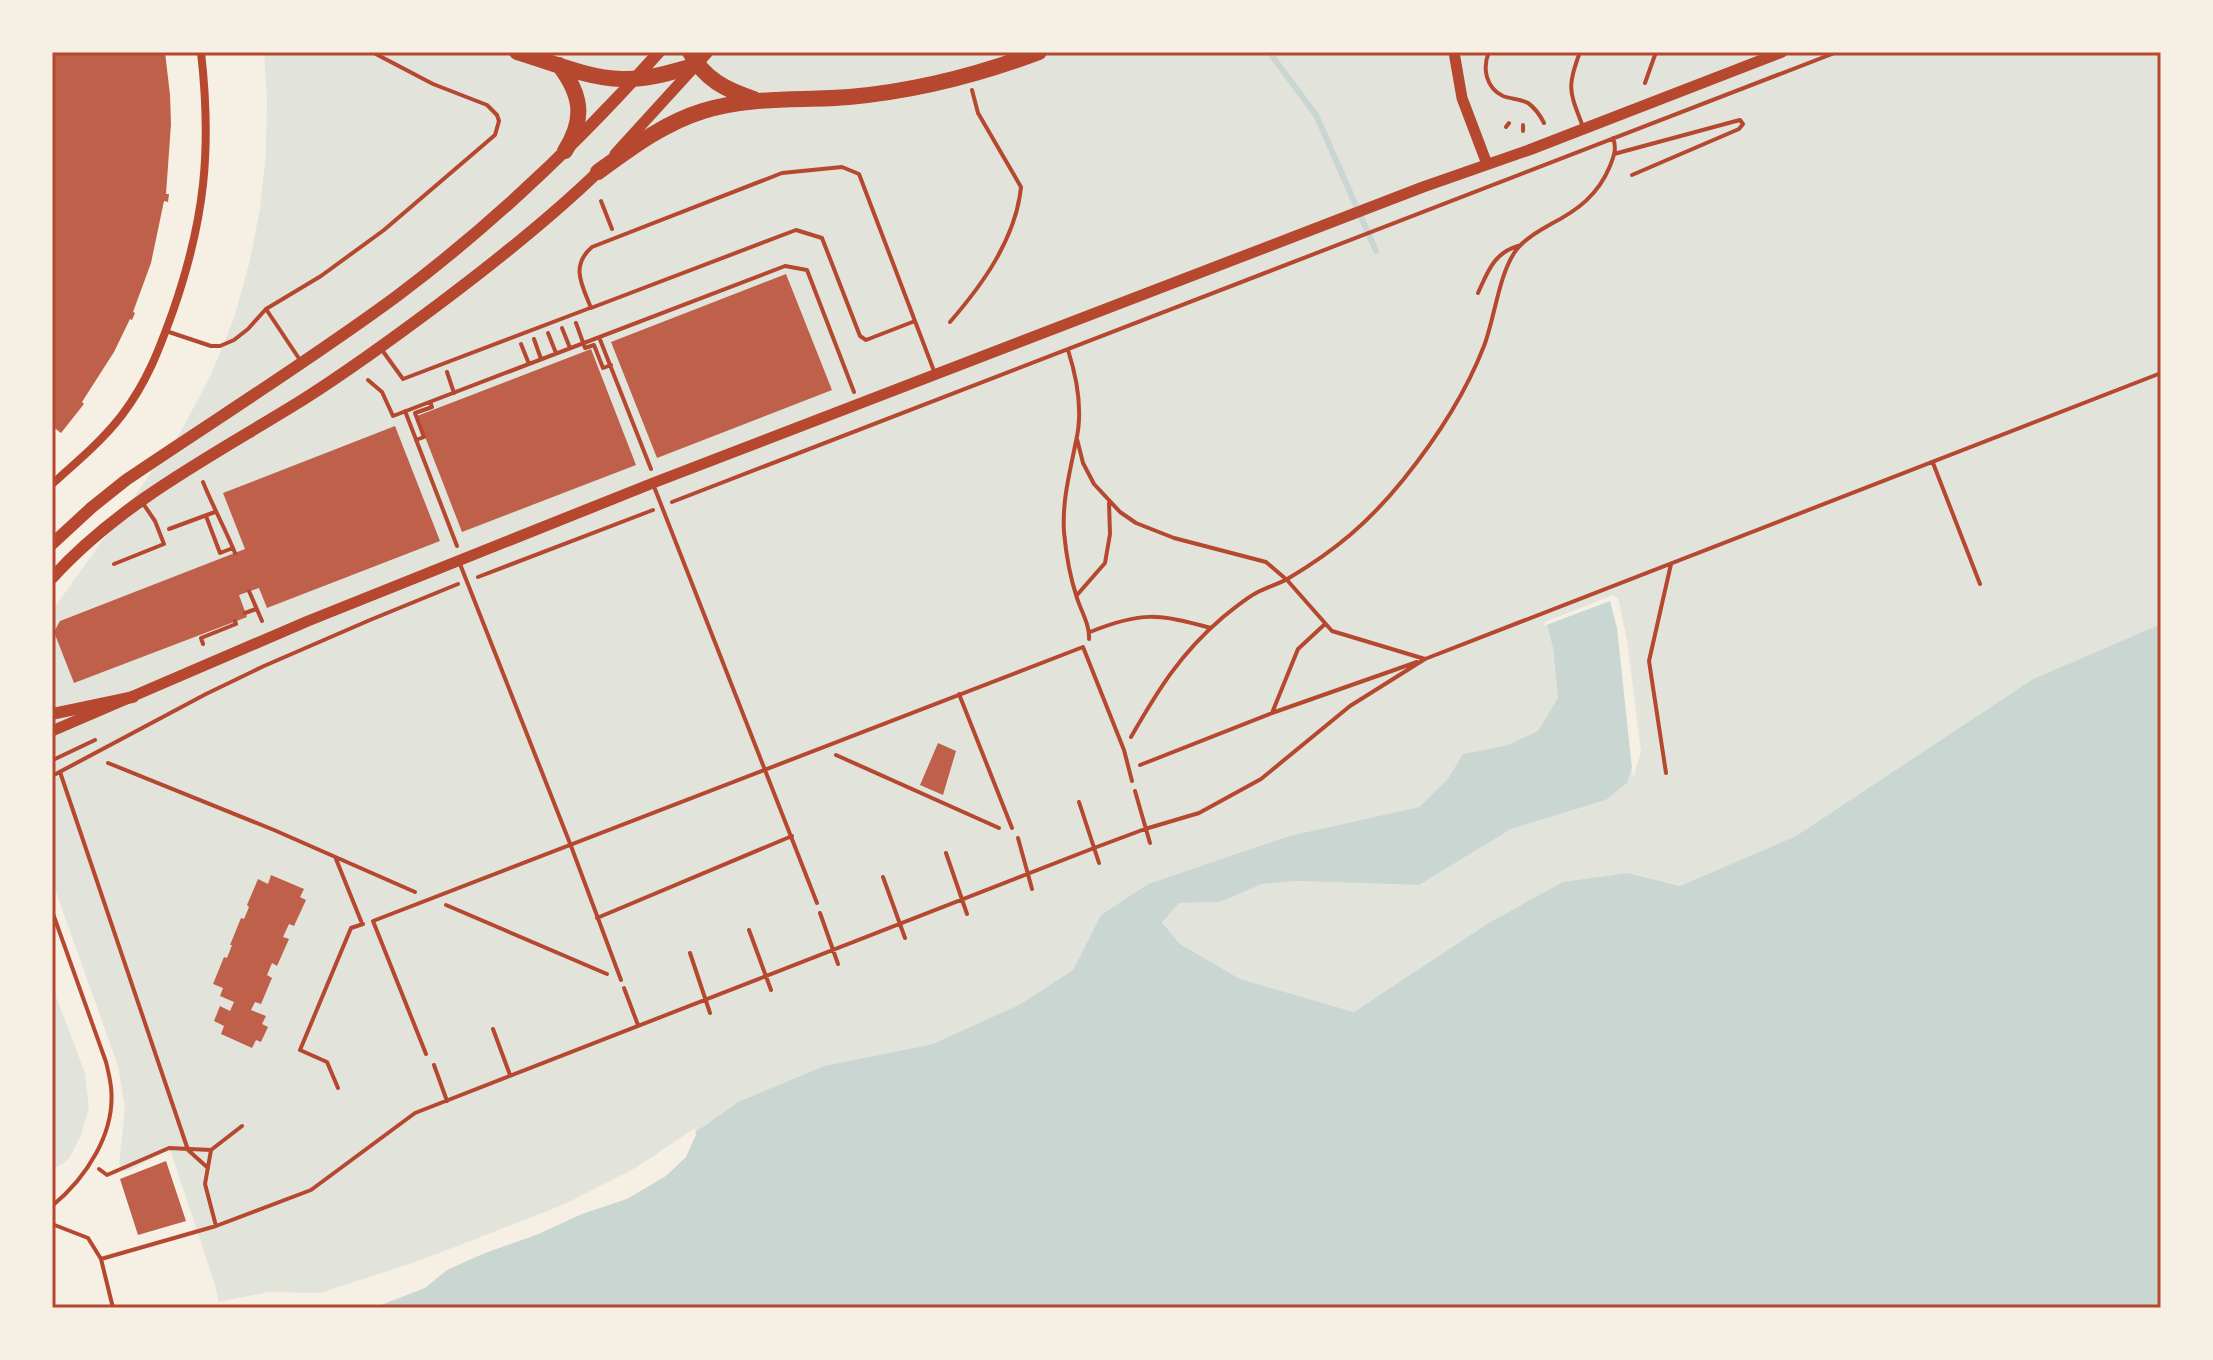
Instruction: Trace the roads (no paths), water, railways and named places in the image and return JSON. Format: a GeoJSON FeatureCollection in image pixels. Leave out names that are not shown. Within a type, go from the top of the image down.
{"type":"FeatureCollection","features":[{"type":"Feature","properties":{"kind":"highway"},"geometry":{"type":"LineString","coordinates":[[517,52],[607,77],[635,79],[656,76],[698,56],[721,86],[760,101]]}},
{"type":"Feature","properties":{"kind":"highway"},"geometry":{"type":"LineString","coordinates":[[598,172],[640,142],[684,118],[713,108],[920,87],[963,77],[1039,52]]}},
{"type":"Feature","properties":{"kind":"highway"},"geometry":{"type":"LineString","coordinates":[[559,65],[574,87],[579,107],[574,135],[565,151]]}},
{"type":"Feature","properties":{"kind":"main road"},"geometry":{"type":"LineString","coordinates":[[52,544],[126,480],[363,321],[450,254],[565,151],[659,52]]}},
{"type":"Feature","properties":{"kind":"main road"},"geometry":{"type":"LineString","coordinates":[[52,578],[102,529],[140,500],[381,348],[556,213],[598,172]]}},
{"type":"Feature","properties":{"kind":"main road"},"geometry":{"type":"LineString","coordinates":[[52,714],[133,697]]}},
{"type":"Feature","properties":{"kind":"street"},"geometry":{"type":"LineString","coordinates":[[52,484],[94,447],[123,414],[148,374],[166,331],[193,244],[204,189],[207,136],[201,52]]}},
{"type":"Feature","properties":{"kind":"street"},"geometry":{"type":"LineString","coordinates":[[1454,52],[1462,98],[1487,164]]}},
{"type":"Feature","properties":{"kind":"street"},"geometry":{"type":"LineString","coordinates":[[52,731],[280,633],[653,483],[1782,52]]}},
{"type":"Feature","properties":{"kind":"street"},"geometry":{"type":"LineString","coordinates":[[598,172],[698,56]]}},
{"type":"Feature","properties":{"kind":"lane"},"geometry":{"type":"LineString","coordinates":[[166,331],[203,345],[220,346],[242,335],[266,309],[321,276],[384,230],[490,141],[498,128],[497,115],[487,105],[433,84],[372,52]]}},
{"type":"Feature","properties":{"kind":"lane"},"geometry":{"type":"LineString","coordinates":[[1580,52],[1570,83],[1584,129]]}},
{"type":"Feature","properties":{"kind":"lane"},"geometry":{"type":"LineString","coordinates":[[591,308],[580,279],[579,265],[582,255],[592,247],[782,173],[842,167],[859,174],[935,373]]}},
{"type":"Feature","properties":{"kind":"lane"},"geometry":{"type":"LineString","coordinates":[[381,348],[403,379],[796,230],[822,238],[860,336],[866,340],[915,321]]}},
{"type":"Feature","properties":{"kind":"lane"},"geometry":{"type":"LineString","coordinates":[[266,309],[302,362]]}},
{"type":"Feature","properties":{"kind":"lane"},"geometry":{"type":"LineString","coordinates":[[653,483],[817,903]]}},
{"type":"Feature","properties":{"kind":"lane"},"geometry":{"type":"LineString","coordinates":[[114,564],[164,544],[155,521],[140,500]]}},
{"type":"Feature","properties":{"kind":"lane"},"geometry":{"type":"LineString","coordinates":[[459,562],[621,980]]}},
{"type":"Feature","properties":{"kind":"lane"},"geometry":{"type":"LineString","coordinates":[[426,1054],[373,921],[959,694],[1083,647],[1124,750],[1132,781]]}},
{"type":"Feature","properties":{"kind":"lane"},"geometry":{"type":"LineString","coordinates":[[959,694],[1012,828]]}},
{"type":"Feature","properties":{"kind":"lane"},"geometry":{"type":"LineString","coordinates":[[597,918],[792,836]]}},
{"type":"Feature","properties":{"kind":"lane"},"geometry":{"type":"LineString","coordinates":[[52,911],[106,1062],[111,1087],[106,1133],[82,1176],[52,1206]]}},
{"type":"Feature","properties":{"kind":"waterway"},"geometry":{"type":"LineString","coordinates":[[1269,52],[1316,115],[1376,251]]}}]}
